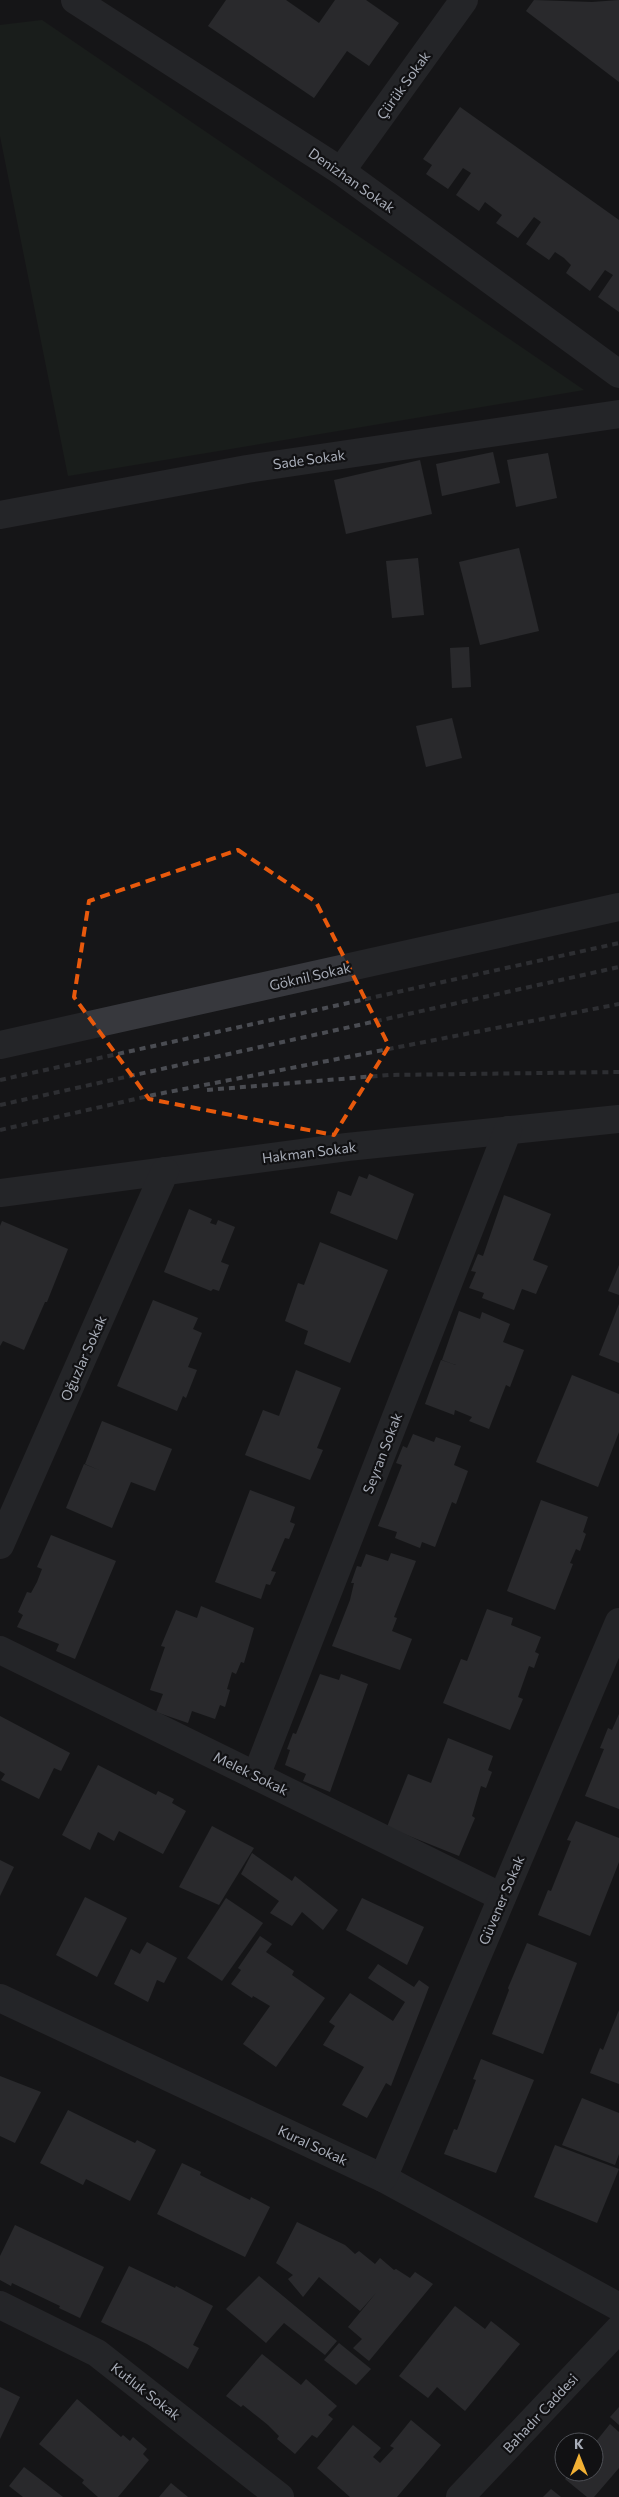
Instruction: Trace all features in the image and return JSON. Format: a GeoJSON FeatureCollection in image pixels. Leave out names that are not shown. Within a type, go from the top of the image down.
{"type":"FeatureCollection","features":[{"type":"Feature","properties":{"kind":"street","name":"Denizhan Sokak"},"geometry":{"type":"LineString","coordinates":[[75,0],[341,171],[619,374]]}},
{"type":"Feature","properties":{"kind":"street","name":"Çürük Sokak"},"geometry":{"type":"LineString","coordinates":[[341,171],[464,0]]}},
{"type":"Feature","properties":{"kind":"street","name":"Sade Sokak"},"geometry":{"type":"LineString","coordinates":[[0,515],[246,469],[619,414]]}},
{"type":"Feature","properties":{"kind":"street","name":"Göknil Sokak"},"geometry":{"type":"LineString","coordinates":[[0,1045],[619,907]]}},
{"type":"Feature","properties":{"kind":"street","name":"Hakman Sokak"},"geometry":{"type":"LineString","coordinates":[[0,1193],[347,1147],[619,1119]]}},
{"type":"Feature","properties":{"kind":"street","name":"Seyran Sokak"},"geometry":{"type":"LineString","coordinates":[[256,1776],[508,1130]]}},
{"type":"Feature","properties":{"kind":"street","name":"Oğuzlar Sokak"},"geometry":{"type":"LineString","coordinates":[[0,1545],[165,1171]]}},
{"type":"Feature","properties":{"kind":"street","name":"Güvener Sokak"},"geometry":{"type":"LineString","coordinates":[[383,2178],[502,1897],[616,1636]]}},
{"type":"Feature","properties":{"kind":"street","name":"Melek Sokak"},"geometry":{"type":"LineString","coordinates":[[0,1650],[502,1897]]}},
{"type":"Feature","properties":{"kind":"street","name":"Kural Sokak"},"geometry":{"type":"LineString","coordinates":[[0,1998],[383,2178],[619,2307]]}},
{"type":"Feature","properties":{"kind":"street","name":"Kutluk Sokak"},"geometry":{"type":"LineString","coordinates":[[0,2304],[97,2353],[280,2497]]}},
{"type":"Feature","properties":{"kind":"street","name":"Bahadır Caddesi"},"geometry":{"type":"LineString","coordinates":[[460,2497],[619,2329]]}},
{"type":"Feature","properties":{"kind":"highlighted area"},"geometry":{"type":"Polygon","coordinates":[[[238,850],[316,902],[389,1046],[334,1135],[149,1099],[74,997],[89,901],[238,850]]]}},
{"type":"Feature","properties":{"kind":"shaded area"},"geometry":{"type":"Polygon","coordinates":[[[42,20],[584,390],[68,476],[0,136],[0,25],[42,20]]]}},
{"type":"Feature","properties":{"kind":"building"},"geometry":{"type":"Polygon","coordinates":[[[226,0],[286,0],[319,23],[335,0],[366,0],[399,23],[369,66],[347,51],[314,98],[208,26],[226,0]]]}},
{"type":"Feature","properties":{"kind":"building"},"geometry":{"type":"Polygon","coordinates":[[[534,0],[592,2],[619,0],[619,82],[526,11],[534,0]]]}},
{"type":"Feature","properties":{"kind":"building"},"geometry":{"type":"Polygon","coordinates":[[[460,107],[619,220],[619,312],[598,297],[613,275],[605,270],[590,291],[566,273],[571,265],[564,258],[555,252],[549,260],[526,244],[541,222],[534,217],[518,238],[496,223],[502,215],[485,202],[479,211],[456,195],[471,173],[463,168],[448,189],[426,174],[432,165],[423,159],[460,107]]]}},
{"type":"Feature","properties":{"kind":"building"},"geometry":{"type":"Polygon","coordinates":[[[493,452],[500,483],[442,496],[436,464],[493,452]]]}},
{"type":"Feature","properties":{"kind":"building"},"geometry":{"type":"Polygon","coordinates":[[[548,453],[557,498],[516,507],[507,460],[548,453]]]}},
{"type":"Feature","properties":{"kind":"building"},"geometry":{"type":"Polygon","coordinates":[[[420,460],[432,514],[346,534],[334,480],[420,460]]]}},
{"type":"Feature","properties":{"kind":"building"},"geometry":{"type":"Polygon","coordinates":[[[519,548],[539,631],[480,645],[459,562],[519,548]]]}},
{"type":"Feature","properties":{"kind":"building"},"geometry":{"type":"Polygon","coordinates":[[[418,558],[424,615],[392,618],[386,561],[418,558]]]}},
{"type":"Feature","properties":{"kind":"building"},"geometry":{"type":"Polygon","coordinates":[[[469,647],[471,687],[452,688],[450,648],[469,647]]]}},
{"type":"Feature","properties":{"kind":"building"},"geometry":{"type":"Polygon","coordinates":[[[452,718],[462,758],[426,767],[416,726],[452,718]]]}},
{"type":"Feature","properties":{"kind":"building"},"geometry":{"type":"Polygon","coordinates":[[[369,1174],[414,1194],[397,1240],[330,1213],[338,1191],[351,1196],[359,1176],[367,1179],[369,1174]]]}},
{"type":"Feature","properties":{"kind":"building"},"geometry":{"type":"Polygon","coordinates":[[[504,1195],[551,1214],[533,1260],[548,1266],[536,1294],[522,1289],[514,1310],[482,1298],[484,1293],[469,1288],[476,1272],[471,1271],[478,1254],[483,1256],[504,1195]]]}},
{"type":"Feature","properties":{"kind":"building"},"geometry":{"type":"Polygon","coordinates":[[[189,1209],[212,1219],[210,1223],[216,1225],[218,1220],[235,1227],[221,1262],[229,1265],[219,1291],[213,1289],[211,1291],[164,1272],[189,1209]]]}},
{"type":"Feature","properties":{"kind":"building"},"geometry":{"type":"Polygon","coordinates":[[[2,1221],[68,1249],[47,1302],[45,1302],[24,1350],[3,1341],[0,1346],[0,1226],[2,1221]]]}},
{"type":"Feature","properties":{"kind":"building"},"geometry":{"type":"Polygon","coordinates":[[[320,1242],[388,1270],[350,1363],[304,1344],[308,1331],[285,1321],[298,1283],[304,1285],[320,1242]]]}},
{"type":"Feature","properties":{"kind":"building"},"geometry":{"type":"Polygon","coordinates":[[[619,1265],[619,1295],[608,1291],[619,1265]]]}},
{"type":"Feature","properties":{"kind":"building"},"geometry":{"type":"Polygon","coordinates":[[[153,1300],[198,1318],[193,1329],[202,1333],[188,1367],[197,1370],[186,1398],[183,1396],[177,1411],[117,1386],[153,1300]]]}},
{"type":"Feature","properties":{"kind":"building"},"geometry":{"type":"Polygon","coordinates":[[[619,1304],[619,1363],[599,1355],[619,1304]]]}},
{"type":"Feature","properties":{"kind":"building"},"geometry":{"type":"Polygon","coordinates":[[[459,1311],[480,1319],[482,1312],[510,1324],[503,1342],[524,1350],[510,1387],[506,1385],[489,1429],[469,1421],[472,1417],[455,1410],[454,1415],[425,1404],[441,1360],[456,1365],[442,1360],[459,1311]]]}},
{"type":"Feature","properties":{"kind":"building"},"geometry":{"type":"Polygon","coordinates":[[[296,1370],[341,1388],[317,1448],[323,1450],[310,1480],[245,1455],[263,1410],[279,1416],[296,1370]]]}},
{"type":"Feature","properties":{"kind":"building"},"geometry":{"type":"Polygon","coordinates":[[[572,1375],[619,1394],[619,1432],[598,1487],[536,1462],[572,1375]]]}},
{"type":"Feature","properties":{"kind":"building"},"geometry":{"type":"Polygon","coordinates":[[[102,1421],[172,1449],[155,1491],[131,1482],[112,1528],[66,1508],[84,1464],[99,1470],[85,1464],[102,1421]]]}},
{"type":"Feature","properties":{"kind":"building"},"geometry":{"type":"Polygon","coordinates":[[[413,1434],[434,1442],[436,1437],[461,1446],[454,1465],[468,1471],[456,1504],[452,1502],[435,1547],[422,1542],[420,1548],[395,1538],[397,1532],[378,1526],[402,1465],[396,1463],[403,1446],[407,1448],[413,1434]]]}},
{"type":"Feature","properties":{"kind":"building"},"geometry":{"type":"Polygon","coordinates":[[[250,1490],[295,1507],[290,1522],[295,1524],[289,1539],[285,1538],[271,1571],[276,1572],[270,1585],[266,1584],[261,1599],[215,1582],[250,1490]]]}},
{"type":"Feature","properties":{"kind":"building"},"geometry":{"type":"Polygon","coordinates":[[[541,1500],[588,1517],[583,1532],[586,1534],[580,1551],[576,1549],[570,1563],[573,1564],[555,1610],[507,1591],[541,1500]]]}},
{"type":"Feature","properties":{"kind":"building"},"geometry":{"type":"Polygon","coordinates":[[[51,1535],[116,1561],[75,1659],[56,1651],[59,1644],[17,1627],[23,1615],[18,1612],[27,1592],[31,1593],[37,1582],[42,1569],[37,1567],[51,1535]]]}},
{"type":"Feature","properties":{"kind":"building"},"geometry":{"type":"Polygon","coordinates":[[[391,1553],[416,1561],[394,1617],[397,1618],[392,1631],[412,1639],[400,1670],[332,1646],[350,1600],[354,1583],[351,1583],[357,1566],[361,1567],[366,1554],[388,1561],[391,1553]]]}},
{"type":"Feature","properties":{"kind":"building"},"geometry":{"type":"Polygon","coordinates":[[[201,1606],[254,1628],[244,1663],[241,1662],[236,1674],[232,1672],[227,1689],[230,1690],[225,1707],[220,1705],[215,1719],[192,1711],[188,1723],[156,1712],[163,1694],[150,1690],[165,1647],[161,1646],[176,1610],[197,1618],[201,1606]]]}},
{"type":"Feature","properties":{"kind":"building"},"geometry":{"type":"Polygon","coordinates":[[[487,1609],[513,1618],[511,1625],[541,1637],[535,1652],[539,1654],[534,1668],[529,1666],[518,1697],[523,1699],[510,1730],[443,1703],[461,1659],[467,1661],[487,1609]]]}},
{"type":"Feature","properties":{"kind":"building"},"geometry":{"type":"Polygon","coordinates":[[[320,1674],[339,1680],[341,1674],[368,1684],[330,1792],[303,1781],[306,1774],[285,1765],[290,1750],[287,1749],[293,1733],[296,1734],[320,1674]]]}},
{"type":"Feature","properties":{"kind":"building"},"geometry":{"type":"Polygon","coordinates":[[[619,1714],[619,1809],[585,1796],[604,1749],[600,1748],[608,1728],[612,1730],[619,1714]]]}},
{"type":"Feature","properties":{"kind":"building"},"geometry":{"type":"Polygon","coordinates":[[[0,1716],[70,1753],[61,1771],[54,1768],[39,1799],[1,1780],[5,1774],[0,1771],[0,1716]]]}},
{"type":"Feature","properties":{"kind":"building"},"geometry":{"type":"Polygon","coordinates":[[[448,1738],[493,1756],[488,1770],[492,1772],[486,1788],[481,1786],[472,1816],[475,1818],[459,1856],[387,1827],[408,1774],[431,1783],[448,1738]]]}},
{"type":"Feature","properties":{"kind":"building"},"geometry":{"type":"Polygon","coordinates":[[[98,1765],[156,1795],[158,1791],[174,1799],[172,1803],[186,1811],[163,1854],[119,1831],[114,1841],[98,1832],[90,1850],[62,1835],[98,1765]]]}},
{"type":"Feature","properties":{"kind":"building"},"geometry":{"type":"Polygon","coordinates":[[[576,1821],[619,1838],[619,1862],[590,1936],[538,1915],[548,1890],[551,1891],[571,1841],[567,1840],[576,1821]]]}},
{"type":"Feature","properties":{"kind":"building"},"geometry":{"type":"Polygon","coordinates":[[[212,1826],[254,1848],[219,1905],[179,1887],[212,1826]]]}},
{"type":"Feature","properties":{"kind":"building"},"geometry":{"type":"Polygon","coordinates":[[[252,1853],[292,1881],[295,1876],[338,1910],[323,1930],[302,1912],[292,1926],[270,1913],[279,1901],[241,1874],[252,1853]]]}},
{"type":"Feature","properties":{"kind":"building"},"geometry":{"type":"Polygon","coordinates":[[[0,1860],[14,1867],[0,1896],[0,1860]]]}},
{"type":"Feature","properties":{"kind":"building"},"geometry":{"type":"Polygon","coordinates":[[[85,1897],[127,1918],[97,1977],[56,1955],[85,1897]]]}},
{"type":"Feature","properties":{"kind":"building"},"geometry":{"type":"Polygon","coordinates":[[[226,1898],[263,1923],[222,1981],[187,1958],[226,1898]]]}},
{"type":"Feature","properties":{"kind":"building"},"geometry":{"type":"Polygon","coordinates":[[[362,1898],[424,1927],[407,1965],[346,1930],[362,1898]]]}},
{"type":"Feature","properties":{"kind":"building"},"geometry":{"type":"Polygon","coordinates":[[[260,1936],[272,1944],[266,1952],[294,1971],[292,1975],[325,1998],[276,2067],[243,2044],[270,2006],[253,1996],[252,1998],[231,1984],[241,1970],[238,1968],[260,1936]]]}},
{"type":"Feature","properties":{"kind":"building"},"geometry":{"type":"Polygon","coordinates":[[[147,1942],[177,1958],[164,1983],[157,1980],[148,2002],[114,1984],[131,1949],[140,1954],[147,1942]]]}},
{"type":"Feature","properties":{"kind":"building"},"geometry":{"type":"Polygon","coordinates":[[[527,1943],[577,1963],[543,2054],[492,2034],[509,1990],[508,1988],[527,1943]]]}},
{"type":"Feature","properties":{"kind":"building"},"geometry":{"type":"Polygon","coordinates":[[[378,1964],[414,1987],[419,1980],[429,1987],[391,2086],[386,2083],[367,2118],[342,2105],[364,2067],[323,2045],[335,2026],[329,2022],[350,1993],[393,2021],[405,2002],[368,1978],[378,1964]]]}},
{"type":"Feature","properties":{"kind":"building"},"geometry":{"type":"Polygon","coordinates":[[[619,2010],[619,2084],[590,2073],[600,2048],[603,2050],[619,2010]]]}},
{"type":"Feature","properties":{"kind":"building"},"geometry":{"type":"Polygon","coordinates":[[[481,2059],[534,2080],[496,2173],[444,2154],[454,2129],[457,2130],[476,2080],[473,2079],[481,2059]]]}},
{"type":"Feature","properties":{"kind":"building"},"geometry":{"type":"Polygon","coordinates":[[[0,2076],[41,2092],[15,2143],[0,2136],[0,2076]]]}},
{"type":"Feature","properties":{"kind":"building"},"geometry":{"type":"Polygon","coordinates":[[[582,2098],[619,2113],[619,2154],[615,2165],[562,2145],[582,2098]]]}},
{"type":"Feature","properties":{"kind":"building"},"geometry":{"type":"Polygon","coordinates":[[[68,2110],[135,2143],[137,2140],[156,2150],[130,2201],[86,2179],[83,2185],[40,2163],[68,2110]]]}},
{"type":"Feature","properties":{"kind":"building"},"geometry":{"type":"Polygon","coordinates":[[[555,2145],[619,2169],[597,2223],[534,2197],[555,2145]]]}},
{"type":"Feature","properties":{"kind":"building"},"geometry":{"type":"Polygon","coordinates":[[[182,2163],[201,2172],[200,2175],[250,2200],[251,2197],[270,2207],[245,2257],[157,2214],[182,2163]]]}},
{"type":"Feature","properties":{"kind":"building"},"geometry":{"type":"Polygon","coordinates":[[[297,2222],[345,2245],[355,2254],[359,2251],[375,2264],[380,2258],[394,2270],[396,2269],[410,2278],[415,2272],[433,2284],[369,2361],[353,2348],[362,2339],[348,2327],[376,2293],[360,2311],[319,2277],[303,2297],[288,2279],[293,2275],[276,2263],[297,2222]]]}},
{"type":"Feature","properties":{"kind":"building"},"geometry":{"type":"Polygon","coordinates":[[[15,2225],[104,2267],[80,2318],[59,2308],[60,2306],[12,2283],[11,2286],[0,2280],[0,2256],[15,2225]]]}},
{"type":"Feature","properties":{"kind":"building"},"geometry":{"type":"Polygon","coordinates":[[[129,2266],[175,2288],[176,2286],[213,2306],[193,2345],[199,2348],[188,2369],[147,2344],[101,2322],[129,2266]]]}},
{"type":"Feature","properties":{"kind":"building"},"geometry":{"type":"Polygon","coordinates":[[[259,2276],[337,2341],[325,2355],[284,2323],[266,2343],[226,2309],[259,2276]]]}},
{"type":"Feature","properties":{"kind":"building"},"geometry":{"type":"Polygon","coordinates":[[[455,2306],[485,2329],[491,2321],[520,2344],[465,2411],[437,2387],[428,2398],[399,2376],[455,2306]]]}},
{"type":"Feature","properties":{"kind":"building"},"geometry":{"type":"Polygon","coordinates":[[[339,2343],[371,2369],[356,2385],[324,2360],[339,2343]]]}},
{"type":"Feature","properties":{"kind":"building"},"geometry":{"type":"Polygon","coordinates":[[[262,2354],[301,2385],[306,2379],[337,2406],[328,2415],[333,2419],[317,2438],[312,2435],[295,2454],[277,2439],[279,2436],[268,2425],[243,2405],[241,2407],[226,2396],[262,2354]]]}},
{"type":"Feature","properties":{"kind":"building"},"geometry":{"type":"Polygon","coordinates":[[[0,2387],[20,2397],[0,2439],[0,2387]]]}},
{"type":"Feature","properties":{"kind":"building"},"geometry":{"type":"Polygon","coordinates":[[[77,2399],[121,2437],[123,2435],[130,2441],[133,2437],[147,2449],[143,2454],[149,2460],[118,2497],[98,2497],[82,2483],[84,2480],[39,2444],[77,2399]]]}},
{"type":"Feature","properties":{"kind":"building"},"geometry":{"type":"Polygon","coordinates":[[[619,2407],[619,2425],[610,2417],[619,2407]]]}},
{"type":"Feature","properties":{"kind":"building"},"geometry":{"type":"Polygon","coordinates":[[[411,2420],[441,2445],[397,2497],[350,2497],[317,2468],[353,2425],[381,2448],[373,2457],[380,2463],[394,2448],[390,2446],[411,2420]]]}},
{"type":"Feature","properties":{"kind":"building"},"geometry":{"type":"Polygon","coordinates":[[[610,2424],[619,2432],[619,2468],[594,2497],[587,2497],[569,2482],[604,2482],[604,2432],[610,2424]]]}},
{"type":"Feature","properties":{"kind":"building"},"geometry":{"type":"Polygon","coordinates":[[[24,2467],[63,2497],[23,2497],[9,2486],[24,2467]]]}},
{"type":"Feature","properties":{"kind":"building"},"geometry":{"type":"Polygon","coordinates":[[[171,2483],[188,2497],[159,2497],[171,2483]]]}},
{"type":"Feature","properties":{"kind":"building"},"geometry":{"type":"Polygon","coordinates":[[[551,2489],[561,2497],[543,2497],[551,2489]]]}},
{"type":"Feature","properties":{"kind":"railway"},"geometry":{"type":"LineString","coordinates":[[0,1080],[619,943]]}},
{"type":"Feature","properties":{"kind":"railway"},"geometry":{"type":"LineString","coordinates":[[0,1105],[619,967]]}},
{"type":"Feature","properties":{"kind":"railway"},"geometry":{"type":"LineString","coordinates":[[0,1130],[153,1095],[619,1004]]}},
{"type":"Feature","properties":{"kind":"railway"},"geometry":{"type":"LineString","coordinates":[[207,1090],[389,1075],[619,1072]]}}]}
